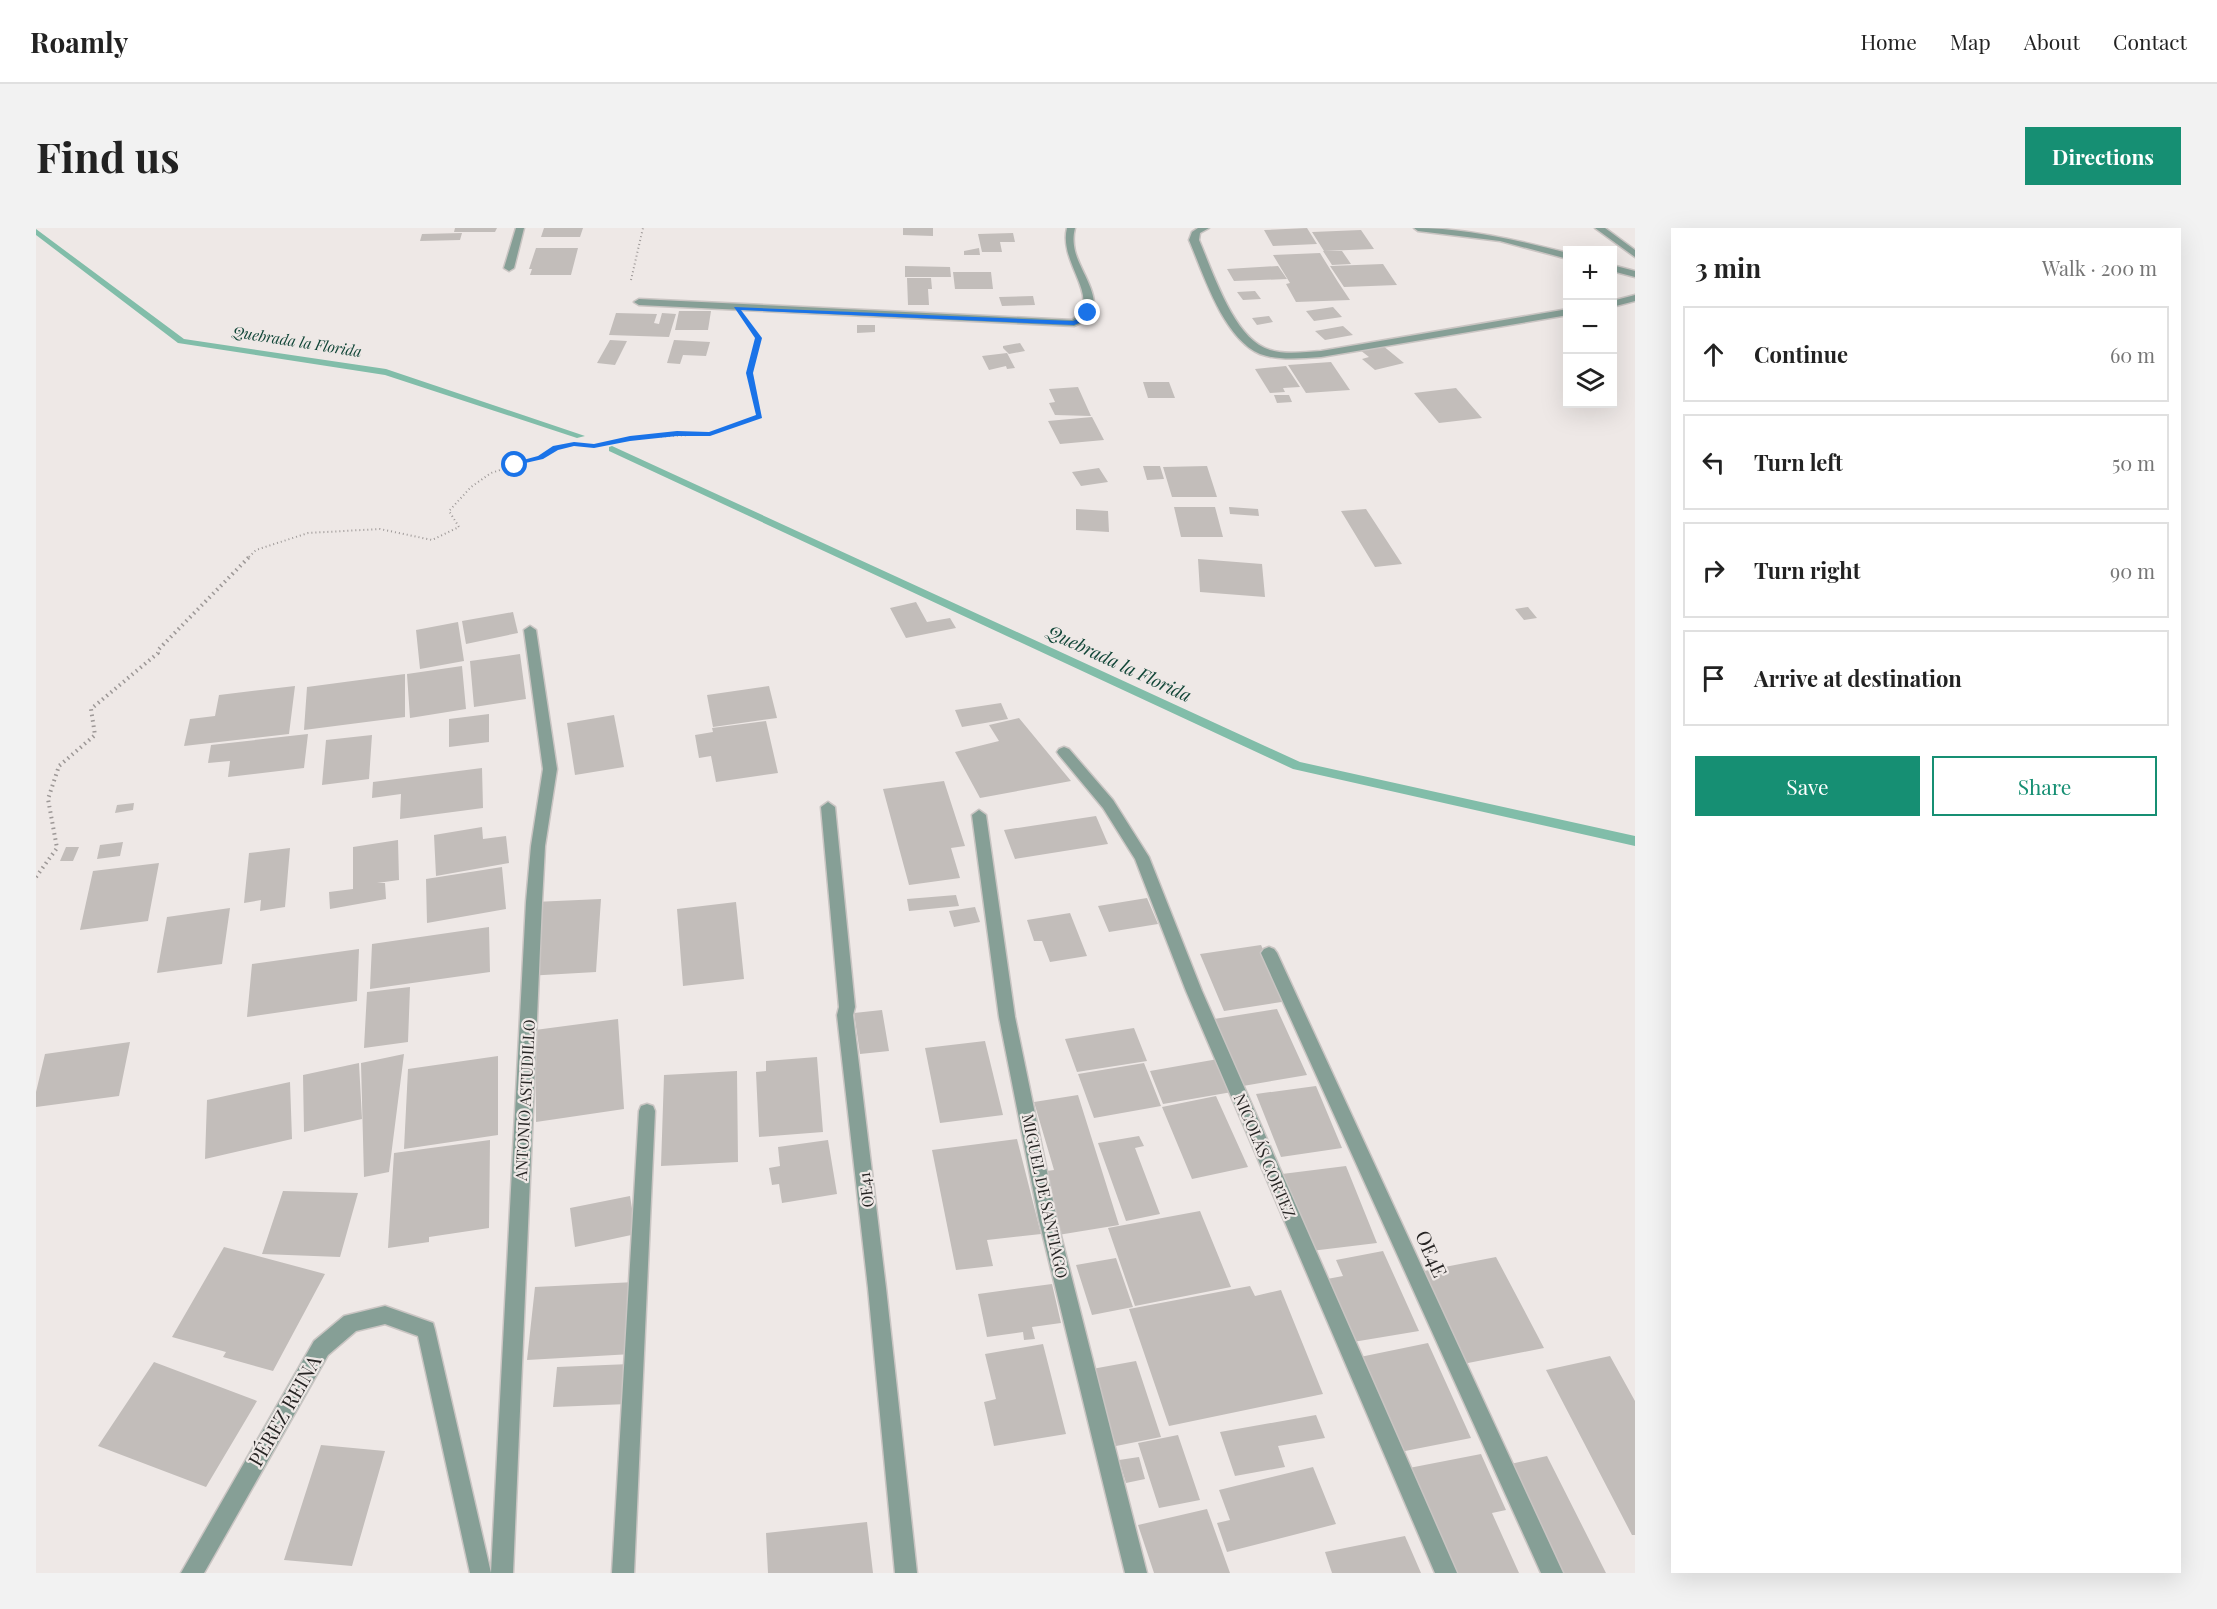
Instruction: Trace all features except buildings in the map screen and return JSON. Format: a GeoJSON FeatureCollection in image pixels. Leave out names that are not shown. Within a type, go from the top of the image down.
{"type":"FeatureCollection","features":[{"type":"Feature","properties":{"kind":"street"},"geometry":{"type":"LineString","coordinates":[[509,268],[520,228]]}},
{"type":"Feature","properties":{"kind":"street"},"geometry":{"type":"LineString","coordinates":[[639,302],[1074,323],[1084,319],[1091,300],[1069,249],[1068,234],[1071,228]]}},
{"type":"Feature","properties":{"kind":"street"},"geometry":{"type":"LineString","coordinates":[[1205,228],[1196,232],[1194,240],[1234,325],[1247,342],[1265,352],[1289,356],[1321,354],[1563,313]]}},
{"type":"Feature","properties":{"kind":"street"},"geometry":{"type":"LineString","coordinates":[[1418,228],[1500,238],[1563,255]]}},
{"type":"Feature","properties":{"kind":"street"},"geometry":{"type":"LineString","coordinates":[[1599,228],[1635,254]]}},
{"type":"Feature","properties":{"kind":"street"},"geometry":{"type":"LineString","coordinates":[[1617,269],[1635,274]]}},
{"type":"Feature","properties":{"kind":"street"},"geometry":{"type":"LineString","coordinates":[[1617,303],[1635,298]]}},
{"type":"Feature","properties":{"kind":"street","name":"ANTONIO ASTUDILLO"},"geometry":{"type":"LineString","coordinates":[[501,1573],[534,902],[538,846],[550,769],[530,630]]}},
{"type":"Feature","properties":{"kind":"street","name":"NICOLÁS CORTEZ"},"geometry":{"type":"LineString","coordinates":[[1064,752],[1108,804],[1142,857],[1194,991],[1446,1573]]}},
{"type":"Feature","properties":{"kind":"street","name":"OE41"},"geometry":{"type":"LineString","coordinates":[[828,807],[847,1007],[845,1015],[877,1288],[906,1573]]}},
{"type":"Feature","properties":{"kind":"street","name":"MIGUEL DE SANTIAGO"},"geometry":{"type":"LineString","coordinates":[[979,815],[1007,1017],[1048,1220],[1136,1573]]}},
{"type":"Feature","properties":{"kind":"street","name":"OE4E"},"geometry":{"type":"LineString","coordinates":[[1269,953],[1552,1573]]}},
{"type":"Feature","properties":{"kind":"street"},"geometry":{"type":"LineString","coordinates":[[623,1573],[647,1111]]}},
{"type":"Feature","properties":{"kind":"street","name":"PÉREZ REINA"},"geometry":{"type":"LineString","coordinates":[[192,1573],[321,1348],[351,1323],[385,1315],[426,1330],[480,1573]]}},
{"type":"Feature","properties":{"kind":"path"},"geometry":{"type":"LineString","coordinates":[[639,302],[628,295],[643,228]]}},
{"type":"Feature","properties":{"kind":"path"},"geometry":{"type":"LineString","coordinates":[[36,877],[57,848],[48,799],[59,766],[95,735],[91,709],[158,653],[158,650],[199,605],[256,550],[308,533],[380,529],[432,540],[459,527],[449,511],[471,487],[491,472],[540,457],[555,448],[574,444],[594,446],[630,438],[710,434],[760,416],[749,373],[759,338],[736,308]]}},
{"type":"Feature","properties":{"kind":"waterway","name":"Quebrada la Florida"},"geometry":{"type":"LineString","coordinates":[[36,231],[181,341],[386,372],[580,436]]}},
{"type":"Feature","properties":{"kind":"waterway","name":"Quebrada la Florida"},"geometry":{"type":"LineString","coordinates":[[612,449],[1297,766],[1635,841]]}},
{"type":"Feature","properties":{"kind":"route"},"geometry":{"type":"LineString","coordinates":[[515,465],[540,457],[555,448],[574,444],[594,446],[630,438],[710,434],[760,416],[749,373],[759,338],[736,308],[1074,323],[1084,319],[1088,313]]}}]}
